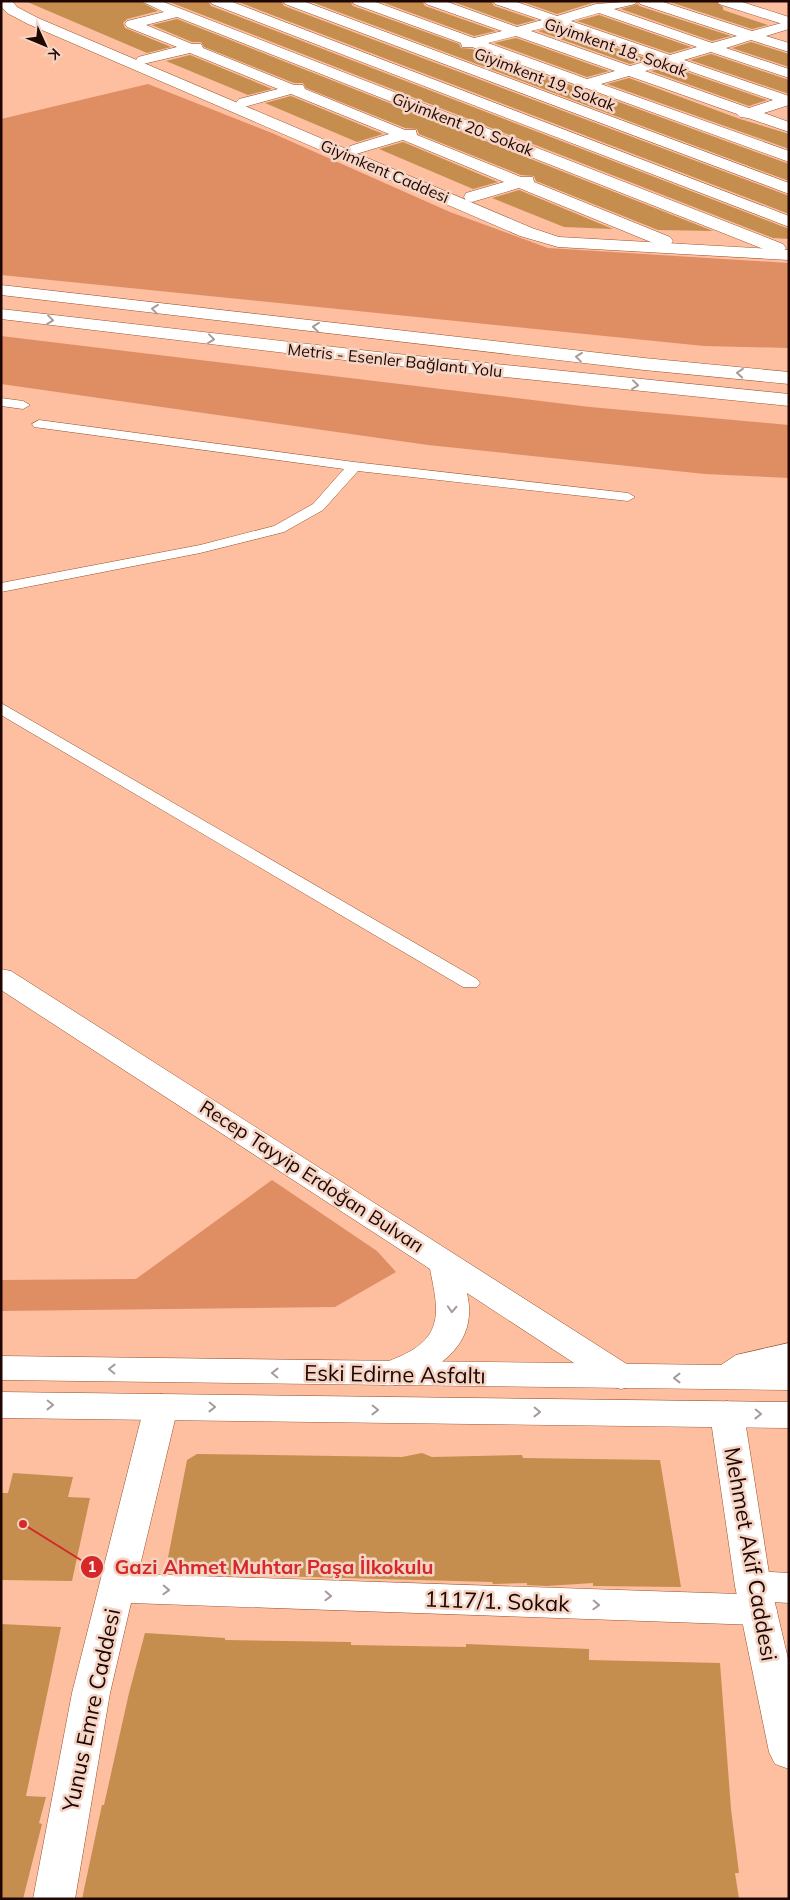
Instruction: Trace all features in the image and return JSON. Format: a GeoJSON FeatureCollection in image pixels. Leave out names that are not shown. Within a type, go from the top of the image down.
{"type":"FeatureCollection","features":[{"type":"Feature","properties":{"kind":"main road","name":"Giyimkent Caddesi"},"geometry":{"type":"LineString","coordinates":[[8,1],[23,10],[564,234],[785,250]]}},
{"type":"Feature","properties":{"kind":"main road","name":"Giyimkent Caddesi"},"geometry":{"type":"LineString","coordinates":[[8,1],[12,10],[33,20],[526,232],[558,242],[785,250]]}},
{"type":"Feature","properties":{"kind":"main road","name":"Giyimkent 20. Sokak"},"geometry":{"type":"LineString","coordinates":[[148,1],[785,250]]}},
{"type":"Feature","properties":{"kind":"main road"},"geometry":{"type":"LineString","coordinates":[[217,1],[789,222]]}},
{"type":"Feature","properties":{"kind":"main road","name":"Giyimkent 19. Sokak"},"geometry":{"type":"LineString","coordinates":[[290,1],[786,186]]}},
{"type":"Feature","properties":{"kind":"main road","name":"Giyimkent 18. Sokak"},"geometry":{"type":"LineString","coordinates":[[431,1],[789,127]]}},
{"type":"Feature","properties":{"kind":"main road"},"geometry":{"type":"LineString","coordinates":[[500,1],[788,100]]}},
{"type":"Feature","properties":{"kind":"main road"},"geometry":{"type":"LineString","coordinates":[[575,1],[789,74]]}},
{"type":"Feature","properties":{"kind":"main road"},"geometry":{"type":"LineString","coordinates":[[244,102],[630,1]]}},
{"type":"Feature","properties":{"kind":"main road"},"geometry":{"type":"LineString","coordinates":[[644,1],[789,48]]}},
{"type":"Feature","properties":{"kind":"main road"},"geometry":{"type":"LineString","coordinates":[[724,1],[789,22]]}},
{"type":"Feature","properties":{"kind":"main road"},"geometry":{"type":"LineString","coordinates":[[754,1],[789,12]]}},
{"type":"Feature","properties":{"kind":"main road"},"geometry":{"type":"LineString","coordinates":[[143,60],[370,2],[472,43],[789,157]]}},
{"type":"Feature","properties":{"kind":"main road"},"geometry":{"type":"LineString","coordinates":[[178,13],[132,24],[664,241]]}},
{"type":"Feature","properties":{"kind":"main road"},"geometry":{"type":"LineString","coordinates":[[356,149],[539,95],[585,84],[789,26]]}},
{"type":"Feature","properties":{"kind":"main road"},"geometry":{"type":"LineString","coordinates":[[472,197],[788,100]]}},
{"type":"Feature","properties":{"kind":"main road"},"geometry":{"type":"LineString","coordinates":[[697,216],[786,186]]}},
{"type":"Feature","properties":{"kind":"main road","name":"Metris - Esenler Bağlantı Yolu"},"geometry":{"type":"LineString","coordinates":[[1,290],[365,332]]}},
{"type":"Feature","properties":{"kind":"main road","name":"Metris - Esenler Bağlantı Yolu"},"geometry":{"type":"LineString","coordinates":[[1,314],[378,358],[789,400]]}},
{"type":"Feature","properties":{"kind":"main road"},"geometry":{"type":"LineString","coordinates":[[365,332],[541,339],[789,361]]}},
{"type":"Feature","properties":{"kind":"main road"},"geometry":{"type":"LineString","coordinates":[[365,332],[644,364],[789,378]]}},
{"type":"Feature","properties":{"kind":"main road","name":"Recep Tayyip Erdoğan Bulvarı"},"geometry":{"type":"LineString","coordinates":[[1,977],[444,1261],[673,1413]]}},
{"type":"Feature","properties":{"kind":"main road"},"geometry":{"type":"LineString","coordinates":[[390,1375],[426,1359],[447,1338],[454,1307],[444,1261]]}},
{"type":"Feature","properties":{"kind":"main road"},"geometry":{"type":"LineString","coordinates":[[726,1378],[748,1364],[789,1355]]}},
{"type":"Feature","properties":{"kind":"main road","name":"Eski Edirne Asfaltı"},"geometry":{"type":"LineString","coordinates":[[1,1368],[390,1375],[789,1378]]}},
{"type":"Feature","properties":{"kind":"main road","name":"Mehmet Akif Caddesi"},"geometry":{"type":"LineString","coordinates":[[726,1378],[727,1414],[755,1598],[789,1752]]}},
{"type":"Feature","properties":{"kind":"main road","name":"Eski Edirne Asfaltı"},"geometry":{"type":"LineString","coordinates":[[1,1405],[789,1415]]}},
{"type":"Feature","properties":{"kind":"main road","name":"Yunus Emre Caddesi"},"geometry":{"type":"LineString","coordinates":[[54,1899],[91,1693],[162,1406]]}},
{"type":"Feature","properties":{"kind":"main road","name":"1117/1. Sokak"},"geometry":{"type":"LineString","coordinates":[[117,1588],[755,1598],[789,1588]]}},
{"type":"Feature","properties":{"kind":"lane"},"geometry":{"type":"LineString","coordinates":[[1,402],[23,405]]}},
{"type":"Feature","properties":{"kind":"lane"},"geometry":{"type":"LineString","coordinates":[[39,424],[354,466],[628,498]]}},
{"type":"Feature","properties":{"kind":"lane"},"geometry":{"type":"LineString","coordinates":[[1,588],[200,549],[280,529],[318,507],[354,466]]}},
{"type":"Feature","properties":{"kind":"lane"},"geometry":{"type":"LineString","coordinates":[[1,708],[470,983]]}},
{"type":"Feature","properties":{"kind":"shaded area"},"geometry":{"type":"Polygon","coordinates":[[[148,84],[272,133],[450,212],[548,248],[789,263],[789,348],[704,346],[1,275],[1,119],[148,84]]]}},
{"type":"Feature","properties":{"kind":"shaded area"},"geometry":{"type":"Polygon","coordinates":[[[1,336],[590,407],[789,425],[789,478],[705,474],[428,445],[1,384],[1,336]]]}},
{"type":"Feature","properties":{"kind":"shaded area"},"geometry":{"type":"Polygon","coordinates":[[[272,1180],[377,1251],[396,1272],[335,1307],[1,1311],[1,1280],[136,1279],[272,1180]]]}},
{"type":"Feature","properties":{"kind":"building"},"geometry":{"type":"Polygon","coordinates":[[[25,1],[139,1],[158,11],[127,19],[123,23],[125,28],[171,47],[147,53],[25,1]]]}},
{"type":"Feature","properties":{"kind":"building"},"geometry":{"type":"Polygon","coordinates":[[[167,1],[208,1],[211,6],[789,229],[789,239],[773,238],[167,1]]]}},
{"type":"Feature","properties":{"kind":"building"},"geometry":{"type":"Polygon","coordinates":[[[236,1],[281,1],[284,6],[789,196],[789,214],[236,1]]]}},
{"type":"Feature","properties":{"kind":"building"},"geometry":{"type":"Polygon","coordinates":[[[309,1],[350,1],[353,6],[459,44],[461,48],[472,49],[573,86],[576,90],[586,90],[789,164],[789,181],[309,1]]]}},
{"type":"Feature","properties":{"kind":"building"},"geometry":{"type":"Polygon","coordinates":[[[379,1],[422,1],[425,6],[496,31],[474,36],[379,1]]]}},
{"type":"Feature","properties":{"kind":"building"},"geometry":{"type":"Polygon","coordinates":[[[451,1],[491,1],[494,6],[536,20],[517,25],[451,1]]]}},
{"type":"Feature","properties":{"kind":"building"},"geometry":{"type":"Polygon","coordinates":[[[520,1],[608,1],[595,2],[557,14],[520,1]]]}},
{"type":"Feature","properties":{"kind":"building"},"geometry":{"type":"Polygon","coordinates":[[[667,1],[715,1],[723,7],[723,10],[768,25],[752,29],[667,1]]]}},
{"type":"Feature","properties":{"kind":"building"},"geometry":{"type":"Polygon","coordinates":[[[638,4],[639,6],[731,36],[712,41],[621,9],[638,4]]]}},
{"type":"Feature","properties":{"kind":"building"},"geometry":{"type":"Polygon","coordinates":[[[599,15],[691,47],[670,53],[577,21],[599,15]]]}},
{"type":"Feature","properties":{"kind":"building"},"geometry":{"type":"Polygon","coordinates":[[[177,19],[713,231],[658,230],[536,181],[534,176],[521,175],[419,134],[417,129],[405,128],[306,88],[303,83],[294,83],[204,47],[201,42],[192,42],[152,25],[177,19]]]}},
{"type":"Feature","properties":{"kind":"building"},"geometry":{"type":"Polygon","coordinates":[[[556,27],[648,59],[630,64],[538,31],[556,27]]]}},
{"type":"Feature","properties":{"kind":"building"},"geometry":{"type":"Polygon","coordinates":[[[516,38],[609,71],[587,77],[494,43],[516,38]]]}},
{"type":"Feature","properties":{"kind":"building"},"geometry":{"type":"Polygon","coordinates":[[[751,42],[789,54],[789,67],[732,48],[751,42]]]}},
{"type":"Feature","properties":{"kind":"building"},"geometry":{"type":"Polygon","coordinates":[[[711,54],[789,80],[789,94],[690,60],[711,54]]]}},
{"type":"Feature","properties":{"kind":"building"},"geometry":{"type":"Polygon","coordinates":[[[190,55],[272,89],[248,95],[166,61],[190,55]]]}},
{"type":"Feature","properties":{"kind":"building"},"geometry":{"type":"Polygon","coordinates":[[[669,66],[767,100],[749,106],[651,71],[669,66]]]}},
{"type":"Feature","properties":{"kind":"building"},"geometry":{"type":"Polygon","coordinates":[[[629,78],[740,119],[789,134],[789,149],[607,84],[629,78]]]}},
{"type":"Feature","properties":{"kind":"building"},"geometry":{"type":"Polygon","coordinates":[[[291,96],[383,134],[357,142],[265,103],[291,96]]]}},
{"type":"Feature","properties":{"kind":"building"},"geometry":{"type":"Polygon","coordinates":[[[403,142],[498,182],[473,189],[379,149],[403,142]]]}},
{"type":"Feature","properties":{"kind":"building"},"geometry":{"type":"Polygon","coordinates":[[[519,190],[613,229],[564,227],[492,198],[519,190]]]}},
{"type":"Feature","properties":{"kind":"building"},"geometry":{"type":"Polygon","coordinates":[[[422,1453],[432,1457],[522,1455],[523,1458],[660,1460],[681,1587],[593,1586],[593,1583],[547,1586],[527,1585],[527,1583],[493,1584],[492,1582],[165,1573],[187,1460],[197,1454],[402,1457],[422,1453]]]}},
{"type":"Feature","properties":{"kind":"building"},"geometry":{"type":"Polygon","coordinates":[[[13,1473],[73,1477],[68,1497],[90,1498],[72,1581],[1,1580],[1,1493],[8,1493],[13,1473]]]}},
{"type":"Feature","properties":{"kind":"building"},"geometry":{"type":"Polygon","coordinates":[[[1,1624],[61,1627],[26,1796],[46,1797],[39,1823],[42,1824],[23,1899],[1,1899],[1,1624]]]}},
{"type":"Feature","properties":{"kind":"building"},"geometry":{"type":"Polygon","coordinates":[[[145,1633],[225,1638],[225,1640],[351,1642],[351,1645],[466,1647],[466,1644],[589,1649],[589,1660],[720,1663],[731,1809],[739,1873],[735,1873],[739,1899],[82,1899],[102,1805],[104,1805],[129,1693],[145,1633]]]}},
{"type":"Feature","properties":{"kind":"place","name":"Gazi Ahmet Muhtar Paşa İlkokulu"},"geometry":{"type":"Point","coordinates":[23,1524]}}]}
